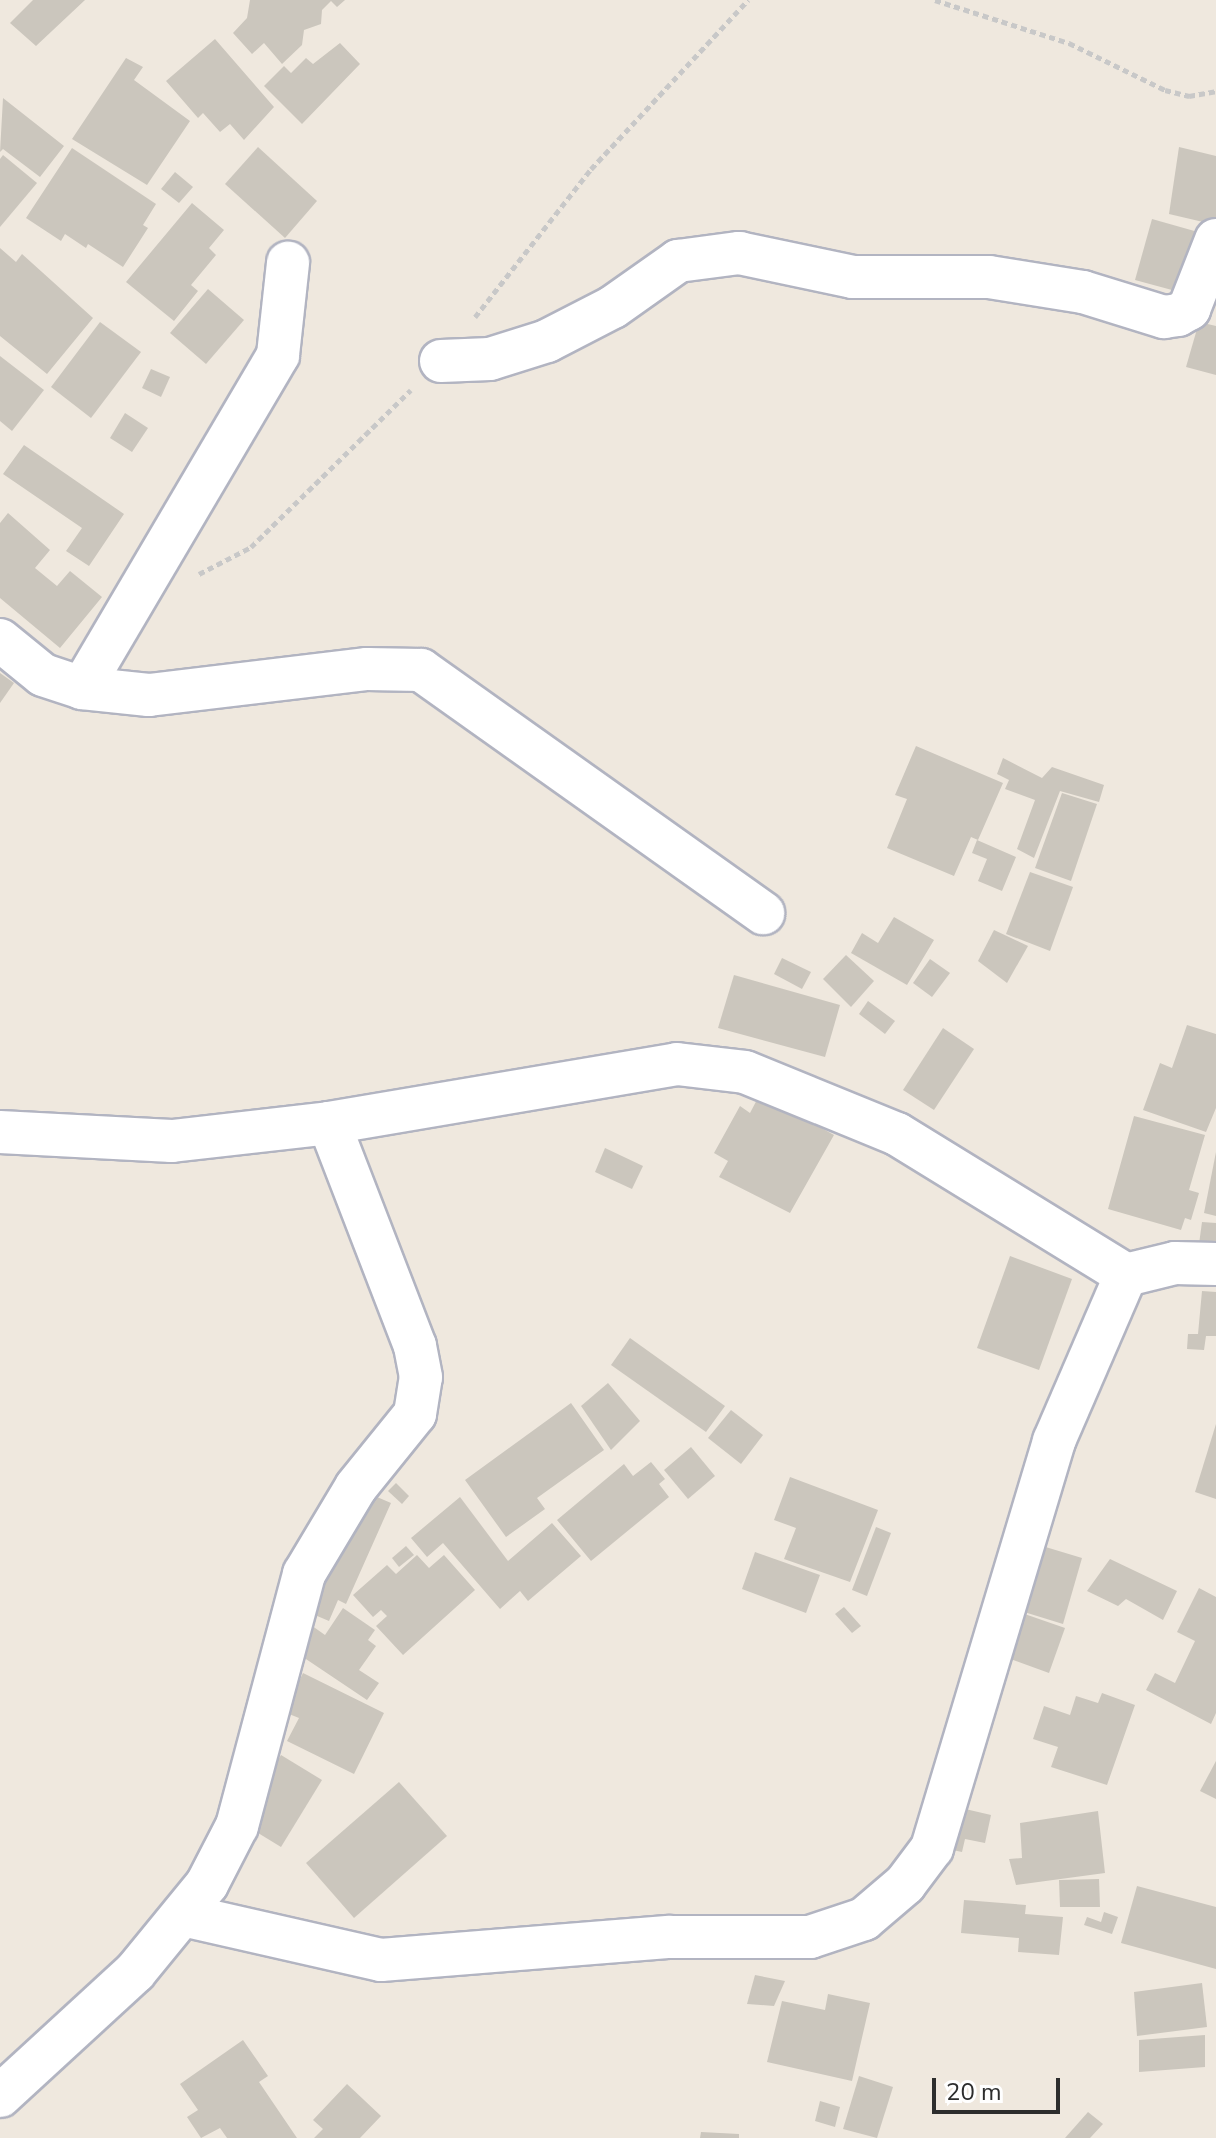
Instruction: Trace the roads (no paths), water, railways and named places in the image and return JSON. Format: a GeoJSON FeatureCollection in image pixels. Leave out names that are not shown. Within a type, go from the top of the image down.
{"type":"FeatureCollection","features":[{"type":"Feature","properties":{"kind":"street"},"geometry":{"type":"LineString","coordinates":[[441,361],[490,359],[547,341],[613,307],[678,261],[739,253],[853,277],[989,277],[1083,292],[1164,317],[1178,315],[1189,309],[1216,240]]}},
{"type":"Feature","properties":{"kind":"street"},"geometry":{"type":"LineString","coordinates":[[82,688],[278,355],[288,263]]}},
{"type":"Feature","properties":{"kind":"street"},"geometry":{"type":"LineString","coordinates":[[0,640],[43,675],[82,688],[149,695],[300,681],[367,669],[421,670],[763,913]]}},
{"type":"Feature","properties":{"kind":"street"},"geometry":{"type":"LineString","coordinates":[[0,1132],[172,1141],[329,1123],[677,1064],[745,1072],[897,1134],[1126,1275],[1175,1263],[1216,1264]]}},
{"type":"Feature","properties":{"kind":"street"},"geometry":{"type":"LineString","coordinates":[[0,2096],[135,1972],[183,1915],[237,1826],[304,1574],[356,1487],[415,1414],[421,1377],[415,1346],[329,1123]]}},
{"type":"Feature","properties":{"kind":"street"},"geometry":{"type":"LineString","coordinates":[[183,1915],[381,1960],[670,1937],[810,1937],[864,1919],[905,1884],[932,1848],[1054,1441],[1126,1275]]}}]}
